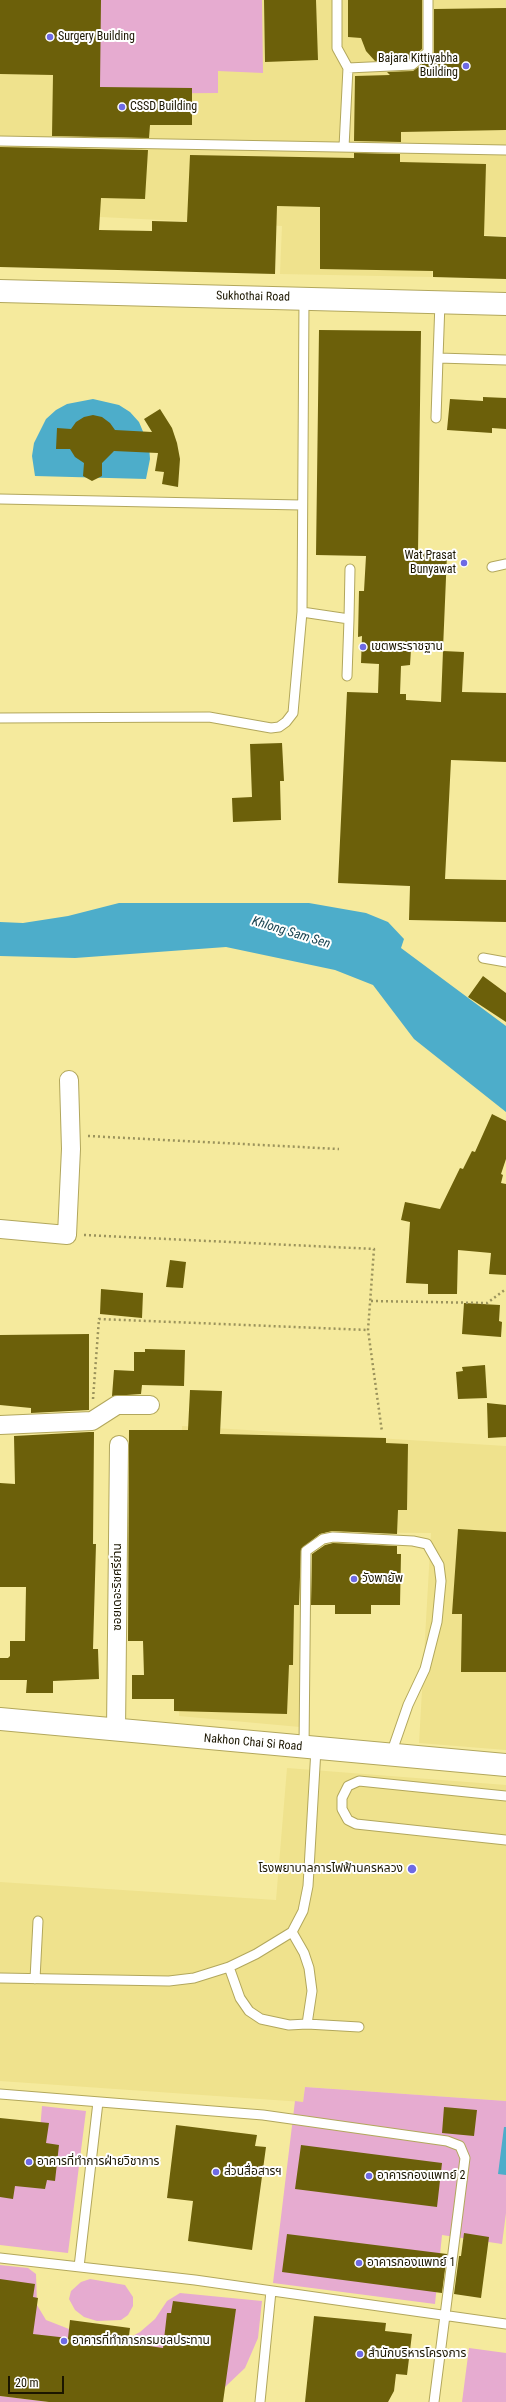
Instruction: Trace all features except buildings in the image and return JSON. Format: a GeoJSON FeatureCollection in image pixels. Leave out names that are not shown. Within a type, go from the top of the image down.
{"type":"FeatureCollection","features":[{"type":"Feature","properties":{"kind":"street","name":"Sukhothai Road"},"geometry":{"type":"LineString","coordinates":[[0,291],[506,304]]}},
{"type":"Feature","properties":{"kind":"street"},"geometry":{"type":"LineString","coordinates":[[0,1229],[67,1235],[70,1136],[69,1080]]}},
{"type":"Feature","properties":{"kind":"street"},"geometry":{"type":"LineString","coordinates":[[0,1425],[92,1421],[116,1405],[150,1405]]}},
{"type":"Feature","properties":{"kind":"street","name":"ซอยเดอะริชศรีย่าน"},"geometry":{"type":"LineString","coordinates":[[116,1730],[119,1445]]}},
{"type":"Feature","properties":{"kind":"street","name":"Nakhon Chai Si Road"},"geometry":{"type":"LineString","coordinates":[[0,1719],[506,1765]]}},
{"type":"Feature","properties":{"kind":"lane"},"geometry":{"type":"LineString","coordinates":[[337,0],[337,48],[348,68],[344,147]]}},
{"type":"Feature","properties":{"kind":"lane"},"geometry":{"type":"LineString","coordinates":[[348,68],[412,65],[428,52],[428,0]]}},
{"type":"Feature","properties":{"kind":"lane"},"geometry":{"type":"LineString","coordinates":[[0,141],[506,150]]}},
{"type":"Feature","properties":{"kind":"lane"},"geometry":{"type":"LineString","coordinates":[[0,718],[209,716],[270,728],[279,727],[286,722],[293,712],[302,612],[301,505],[304,298]]}},
{"type":"Feature","properties":{"kind":"lane"},"geometry":{"type":"LineString","coordinates":[[436,418],[440,302]]}},
{"type":"Feature","properties":{"kind":"lane"},"geometry":{"type":"LineString","coordinates":[[438,358],[506,360]]}},
{"type":"Feature","properties":{"kind":"lane"},"geometry":{"type":"LineString","coordinates":[[0,499],[301,505]]}},
{"type":"Feature","properties":{"kind":"lane"},"geometry":{"type":"LineString","coordinates":[[492,567],[506,564]]}},
{"type":"Feature","properties":{"kind":"lane"},"geometry":{"type":"LineString","coordinates":[[347,676],[350,569]]}},
{"type":"Feature","properties":{"kind":"lane"},"geometry":{"type":"LineString","coordinates":[[302,612],[349,619]]}},
{"type":"Feature","properties":{"kind":"lane"},"geometry":{"type":"LineString","coordinates":[[483,958],[506,962]]}},
{"type":"Feature","properties":{"kind":"lane"},"geometry":{"type":"LineString","coordinates":[[0,1978],[169,1981],[194,1978],[229,1967],[256,1954],[292,1932],[303,1911],[308,1886],[310,1748],[306,1551],[323,1539],[333,1537],[414,1541],[427,1544],[439,1565],[441,1581],[437,1622],[425,1669],[408,1705],[390,1755]]}},
{"type":"Feature","properties":{"kind":"lane"},"geometry":{"type":"LineString","coordinates":[[506,1796],[359,1781],[348,1786],[342,1798],[342,1810],[348,1820],[356,1824],[506,1840]]}},
{"type":"Feature","properties":{"kind":"lane"},"geometry":{"type":"LineString","coordinates":[[35,1979],[38,1921]]}},
{"type":"Feature","properties":{"kind":"lane"},"geometry":{"type":"LineString","coordinates":[[292,1932],[304,1953],[309,1968],[312,1991],[307,2024]]}},
{"type":"Feature","properties":{"kind":"lane"},"geometry":{"type":"LineString","coordinates":[[229,1967],[240,1998],[249,2011],[260,2019],[289,2025],[307,2024],[359,2027]]}},
{"type":"Feature","properties":{"kind":"lane"},"geometry":{"type":"LineString","coordinates":[[0,2094],[263,2114],[447,2141],[460,2146],[465,2158],[434,2402]]}},
{"type":"Feature","properties":{"kind":"lane"},"geometry":{"type":"LineString","coordinates":[[78,2267],[98,2102]]}},
{"type":"Feature","properties":{"kind":"lane"},"geometry":{"type":"LineString","coordinates":[[0,2258],[271,2291],[506,2324]]}},
{"type":"Feature","properties":{"kind":"lane"},"geometry":{"type":"LineString","coordinates":[[260,2402],[271,2291]]}},
{"type":"Feature","properties":{"kind":"path"},"geometry":{"type":"LineString","coordinates":[[70,1136],[339,1149]]}},
{"type":"Feature","properties":{"kind":"path"},"geometry":{"type":"LineString","coordinates":[[67,1235],[374,1249],[368,1330],[382,1432]]}},
{"type":"Feature","properties":{"kind":"path"},"geometry":{"type":"LineString","coordinates":[[371,1301],[487,1303],[506,1289]]}},
{"type":"Feature","properties":{"kind":"path"},"geometry":{"type":"LineString","coordinates":[[92,1421],[99,1320],[368,1330]]}},
{"type":"Feature","properties":{"kind":"shaded area"},"geometry":{"type":"Polygon","coordinates":[[[0,0],[506,0],[506,236],[434,233],[432,277],[280,274],[282,226],[0,212],[0,0]]]}},
{"type":"Feature","properties":{"kind":"shaded area"},"geometry":{"type":"Polygon","coordinates":[[[83,0],[262,0],[263,73],[218,71],[218,93],[82,94],[83,0]]]}},
{"type":"Feature","properties":{"kind":"shaded area"},"geometry":{"type":"Polygon","coordinates":[[[182,1426],[506,1446],[506,1750],[419,1743],[431,1533],[300,1532],[300,1727],[179,1716],[182,1426]]]}},
{"type":"Feature","properties":{"kind":"shaded area"},"geometry":{"type":"Polygon","coordinates":[[[287,1768],[506,1785],[506,2101],[305,2087],[303,2102],[0,2081],[0,1882],[276,1900],[287,1768]]]}},
{"type":"Feature","properties":{"kind":"shaded area"},"geometry":{"type":"Polygon","coordinates":[[[305,2087],[506,2101],[506,2213],[502,2244],[442,2235],[435,2304],[273,2283],[295,2101],[303,2102],[305,2087]]]}},
{"type":"Feature","properties":{"kind":"shaded area"},"geometry":{"type":"Polygon","coordinates":[[[42,2106],[86,2111],[68,2253],[0,2245],[0,2177],[36,2179],[42,2106]]]}},
{"type":"Feature","properties":{"kind":"shaded area"},"geometry":{"type":"Polygon","coordinates":[[[0,2265],[28,2268],[36,2274],[37,2305],[46,2320],[69,2329],[129,2338],[140,2332],[155,2319],[167,2301],[180,2293],[262,2301],[258,2338],[245,2368],[225,2387],[194,2363],[0,2335],[0,2265]]]}},
{"type":"Feature","properties":{"kind":"shaded area"},"geometry":{"type":"Polygon","coordinates":[[[90,2279],[125,2285],[133,2297],[133,2306],[128,2315],[121,2320],[97,2321],[84,2317],[75,2310],[69,2299],[71,2291],[81,2282],[90,2279]]]}},
{"type":"Feature","properties":{"kind":"shaded area"},"geometry":{"type":"Polygon","coordinates":[[[469,2348],[506,2353],[506,2402],[462,2402],[469,2348]]]}},
{"type":"Feature","properties":{"kind":"shaded area"},"geometry":{"type":"Polygon","coordinates":[[[0,2396],[49,2402],[0,2402],[0,2396]]]}},
{"type":"Feature","properties":{"kind":"water"},"geometry":{"type":"Polygon","coordinates":[[[93,399],[119,405],[130,412],[139,422],[149,446],[150,459],[146,479],[35,476],[32,456],[34,443],[46,419],[56,410],[67,404],[93,399]]]}},
{"type":"Feature","properties":{"kind":"water","name":"Khlong Sam Sen"},"geometry":{"type":"Polygon","coordinates":[[[119,903],[309,903],[366,913],[388,922],[404,939],[401,948],[506,1026],[506,1112],[414,1039],[373,985],[335,970],[226,947],[75,958],[0,956],[0,922],[23,923],[68,916],[119,903]]]}},
{"type":"Feature","properties":{"kind":"water"},"geometry":{"type":"Polygon","coordinates":[[[504,2127],[506,2127],[506,2175],[498,2174],[504,2127]]]}},
{"type":"Feature","properties":{"kind":"place","name":"Surgery Building"},"geometry":{"type":"Point","coordinates":[50,37]}},
{"type":"Feature","properties":{"kind":"place","name":"Bajara Kittiyabha Building"},"geometry":{"type":"Point","coordinates":[466,66]}},
{"type":"Feature","properties":{"kind":"place","name":"CSSD Building"},"geometry":{"type":"Point","coordinates":[122,107]}},
{"type":"Feature","properties":{"kind":"place","name":"Wat Prasat Bunyawat"},"geometry":{"type":"Point","coordinates":[464,563]}},
{"type":"Feature","properties":{"kind":"place","name":"เขตพระราชฐาน"},"geometry":{"type":"Point","coordinates":[363,647]}},
{"type":"Feature","properties":{"kind":"place","name":"วังพายัพ"},"geometry":{"type":"Point","coordinates":[354,1579]}},
{"type":"Feature","properties":{"kind":"place","name":"โรงพยาบาลการไฟฟ้านครหลวง"},"geometry":{"type":"Point","coordinates":[412,1869]}},
{"type":"Feature","properties":{"kind":"place","name":"อาคารที่ทำการฝ่ายวิชาการ"},"geometry":{"type":"Point","coordinates":[29,2162]}},
{"type":"Feature","properties":{"kind":"place","name":"ส่วนสื่อสารฯ"},"geometry":{"type":"Point","coordinates":[216,2172]}},
{"type":"Feature","properties":{"kind":"place","name":"อาคารกองแพทย์ 2"},"geometry":{"type":"Point","coordinates":[369,2176]}},
{"type":"Feature","properties":{"kind":"place","name":"อาคารกองแพทย์ 1"},"geometry":{"type":"Point","coordinates":[359,2263]}},
{"type":"Feature","properties":{"kind":"place","name":"อาคารที่ทำการกรมชลประทาน"},"geometry":{"type":"Point","coordinates":[64,2341]}},
{"type":"Feature","properties":{"kind":"place","name":"สำนักบริหารโครงการ"},"geometry":{"type":"Point","coordinates":[360,2354]}}]}
